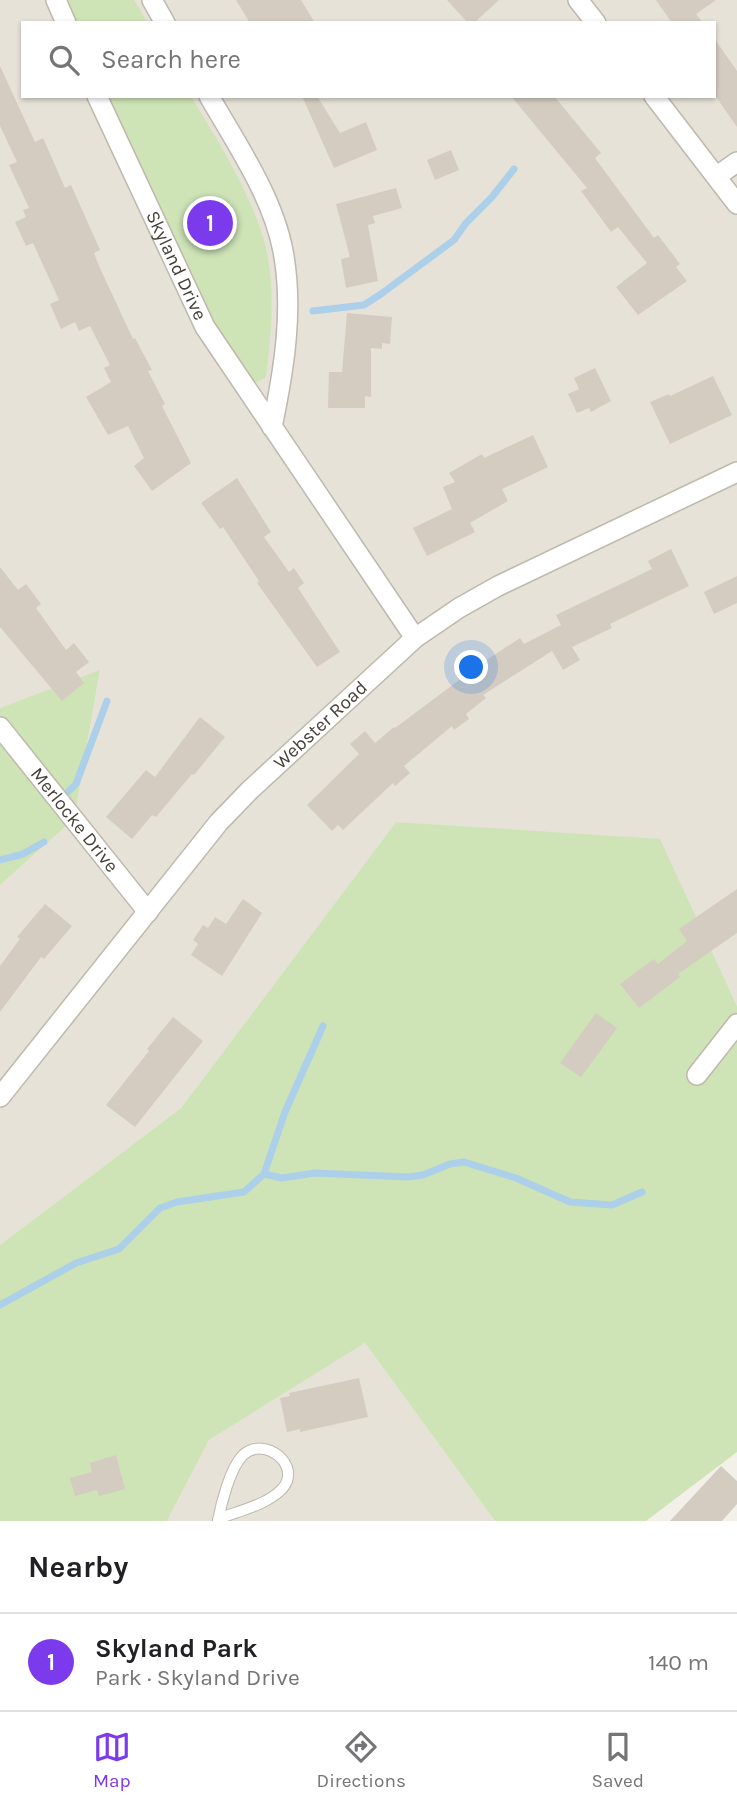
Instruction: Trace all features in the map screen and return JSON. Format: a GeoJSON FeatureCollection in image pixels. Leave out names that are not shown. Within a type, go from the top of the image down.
{"type":"FeatureCollection","features":[{"type":"Feature","properties":{"kind":"street"},"geometry":{"type":"LineString","coordinates":[[56,0],[65,21]]}},
{"type":"Feature","properties":{"kind":"street"},"geometry":{"type":"LineString","coordinates":[[152,0],[164,21]]}},
{"type":"Feature","properties":{"kind":"street"},"geometry":{"type":"LineString","coordinates":[[578,0],[594,21]]}},
{"type":"Feature","properties":{"kind":"street","name":"Skyland Drive"},"geometry":{"type":"LineString","coordinates":[[98,98],[205,327],[415,638]]}},
{"type":"Feature","properties":{"kind":"street"},"geometry":{"type":"LineString","coordinates":[[210,98],[246,159],[268,206],[283,249],[288,312],[282,378],[272,427]]}},
{"type":"Feature","properties":{"kind":"street"},"geometry":{"type":"LineString","coordinates":[[656,98],[737,204]]}},
{"type":"Feature","properties":{"kind":"street"},"geometry":{"type":"LineString","coordinates":[[717,176],[737,162]]}},
{"type":"Feature","properties":{"kind":"street","name":"Webster Road"},"geometry":{"type":"LineString","coordinates":[[0,1097],[219,822],[250,790],[415,638],[498,586],[737,472]]}},
{"type":"Feature","properties":{"kind":"street","name":"Merlocke Drive"},"geometry":{"type":"LineString","coordinates":[[0,727],[148,912]]}},
{"type":"Feature","properties":{"kind":"street"},"geometry":{"type":"LineString","coordinates":[[697,1075],[737,1024]]}},
{"type":"Feature","properties":{"kind":"lane"},"geometry":{"type":"LineString","coordinates":[[257,1449],[271,1450],[282,1458],[288,1470],[284,1487],[271,1498],[218,1520],[232,1474],[244,1455],[257,1449]]}},
{"type":"Feature","properties":{"kind":"shaded area"},"geometry":{"type":"Polygon","coordinates":[[[0,0],[737,0],[737,1006],[660,840],[396,822],[181,1108],[0,1245],[0,885],[74,819],[100,671],[0,708],[0,0]]]}},
{"type":"Feature","properties":{"kind":"shaded area"},"geometry":{"type":"Polygon","coordinates":[[[365,1343],[495,1521],[167,1521],[209,1440],[365,1343]]]}},
{"type":"Feature","properties":{"kind":"green space"},"geometry":{"type":"Polygon","coordinates":[[[63,0],[134,0],[147,21],[71,21],[63,0]]]}},
{"type":"Feature","properties":{"kind":"green space"},"geometry":{"type":"Polygon","coordinates":[[[105,98],[192,98],[251,205],[265,244],[270,277],[271,328],[266,377],[254,384],[218,336],[105,98]]]}},
{"type":"Feature","properties":{"kind":"green space"},"geometry":{"type":"Polygon","coordinates":[[[100,670],[74,819],[0,885],[0,708],[100,670]]]}},
{"type":"Feature","properties":{"kind":"green space"},"geometry":{"type":"Polygon","coordinates":[[[396,822],[660,839],[737,1006],[737,1452],[646,1521],[495,1521],[365,1343],[209,1440],[167,1521],[0,1521],[0,1245],[181,1108],[396,822]]]}},
{"type":"Feature","properties":{"kind":"building"},"geometry":{"type":"Polygon","coordinates":[[[236,0],[301,0],[314,21],[249,21],[236,0]]]}},
{"type":"Feature","properties":{"kind":"building"},"geometry":{"type":"Polygon","coordinates":[[[447,0],[499,0],[476,21],[466,21],[447,0]]]}},
{"type":"Feature","properties":{"kind":"building"},"geometry":{"type":"Polygon","coordinates":[[[656,0],[716,0],[696,14],[701,21],[671,21],[656,0]]]}},
{"type":"Feature","properties":{"kind":"building"},"geometry":{"type":"Polygon","coordinates":[[[716,41],[737,71],[737,127],[716,97],[716,41]]]}},
{"type":"Feature","properties":{"kind":"building"},"geometry":{"type":"Polygon","coordinates":[[[0,66],[35,142],[43,138],[65,188],[71,185],[100,250],[94,253],[99,266],[133,339],[135,338],[152,370],[148,371],[165,404],[162,406],[191,463],[152,491],[134,466],[144,458],[128,426],[108,435],[86,397],[111,382],[104,368],[110,365],[90,326],[79,331],[75,322],[61,329],[50,304],[59,300],[33,243],[26,246],[15,222],[26,217],[23,210],[29,208],[9,165],[17,162],[0,126],[0,66]]]}},
{"type":"Feature","properties":{"kind":"building"},"geometry":{"type":"Polygon","coordinates":[[[303,98],[318,98],[340,133],[366,122],[377,150],[334,168],[303,98]]]}},
{"type":"Feature","properties":{"kind":"building"},"geometry":{"type":"Polygon","coordinates":[[[513,98],[556,98],[601,153],[595,158],[654,238],[658,235],[680,264],[676,267],[687,281],[638,315],[616,287],[647,263],[618,227],[611,232],[581,191],[587,188],[513,98]]]}},
{"type":"Feature","properties":{"kind":"building"},"geometry":{"type":"Polygon","coordinates":[[[451,150],[459,170],[435,180],[427,160],[451,150]]]}},
{"type":"Feature","properties":{"kind":"building"},"geometry":{"type":"Polygon","coordinates":[[[396,188],[402,208],[373,216],[375,223],[368,225],[378,281],[346,288],[341,259],[350,257],[336,204],[396,188]]]}},
{"type":"Feature","properties":{"kind":"building"},"geometry":{"type":"Polygon","coordinates":[[[347,313],[392,317],[390,344],[382,343],[382,349],[371,348],[371,397],[365,396],[365,408],[328,408],[329,372],[342,372],[347,313]]]}},
{"type":"Feature","properties":{"kind":"building"},"geometry":{"type":"Polygon","coordinates":[[[595,368],[611,401],[591,412],[589,408],[577,413],[568,394],[579,389],[574,378],[595,368]]]}},
{"type":"Feature","properties":{"kind":"building"},"geometry":{"type":"Polygon","coordinates":[[[713,376],[732,415],[670,444],[650,402],[713,376]]]}},
{"type":"Feature","properties":{"kind":"building"},"geometry":{"type":"Polygon","coordinates":[[[533,435],[548,467],[502,489],[508,501],[470,523],[475,532],[427,556],[413,528],[452,509],[443,487],[455,482],[449,473],[482,454],[484,458],[533,435]]]}},
{"type":"Feature","properties":{"kind":"building"},"geometry":{"type":"Polygon","coordinates":[[[237,478],[271,532],[264,537],[289,572],[294,568],[304,583],[298,588],[340,652],[317,667],[257,583],[259,581],[223,527],[220,529],[201,503],[237,478]]]}},
{"type":"Feature","properties":{"kind":"building"},"geometry":{"type":"Polygon","coordinates":[[[671,549],[689,586],[610,624],[612,628],[572,647],[580,660],[563,670],[552,651],[483,695],[486,698],[466,714],[469,719],[454,730],[452,726],[404,766],[410,773],[395,786],[393,783],[343,830],[338,825],[332,831],[307,805],[359,754],[350,744],[365,731],[375,743],[520,638],[524,644],[561,625],[556,615],[652,569],[648,561],[671,549]]]}},
{"type":"Feature","properties":{"kind":"building"},"geometry":{"type":"Polygon","coordinates":[[[0,567],[18,590],[26,584],[41,604],[36,608],[66,650],[74,643],[89,662],[76,672],[84,683],[62,701],[0,627],[0,567]]]}},
{"type":"Feature","properties":{"kind":"building"},"geometry":{"type":"Polygon","coordinates":[[[737,576],[737,603],[714,614],[704,592],[737,576]]]}},
{"type":"Feature","properties":{"kind":"building"},"geometry":{"type":"Polygon","coordinates":[[[200,717],[225,737],[156,817],[152,815],[132,839],[106,817],[146,770],[155,777],[200,717]]]}},
{"type":"Feature","properties":{"kind":"building"},"geometry":{"type":"Polygon","coordinates":[[[737,889],[737,933],[678,974],[680,977],[639,1008],[620,984],[654,959],[658,964],[687,941],[679,929],[737,889]]]}},
{"type":"Feature","properties":{"kind":"building"},"geometry":{"type":"Polygon","coordinates":[[[243,899],[262,913],[222,976],[191,955],[198,944],[193,940],[203,925],[208,928],[215,917],[226,924],[243,899]]]}},
{"type":"Feature","properties":{"kind":"building"},"geometry":{"type":"Polygon","coordinates":[[[45,904],[72,926],[44,959],[41,957],[0,1012],[0,966],[20,939],[17,937],[45,904]]]}},
{"type":"Feature","properties":{"kind":"building"},"geometry":{"type":"Polygon","coordinates":[[[596,1013],[617,1028],[581,1077],[560,1063],[596,1013]]]}},
{"type":"Feature","properties":{"kind":"building"},"geometry":{"type":"Polygon","coordinates":[[[173,1017],[203,1041],[135,1127],[106,1105],[173,1017]]]}},
{"type":"Feature","properties":{"kind":"building"},"geometry":{"type":"Polygon","coordinates":[[[359,1378],[368,1417],[300,1432],[300,1429],[287,1432],[280,1398],[290,1396],[289,1393],[359,1378]]]}},
{"type":"Feature","properties":{"kind":"building"},"geometry":{"type":"Polygon","coordinates":[[[116,1455],[125,1489],[99,1496],[97,1490],[75,1496],[70,1478],[92,1472],[90,1463],[116,1455]]]}},
{"type":"Feature","properties":{"kind":"building"},"geometry":{"type":"Polygon","coordinates":[[[721,1466],[737,1481],[737,1504],[722,1521],[670,1521],[721,1466]]]}},
{"type":"Feature","properties":{"kind":"waterway"},"geometry":{"type":"LineString","coordinates":[[313,311],[364,305],[381,294],[454,240],[514,169]]}},
{"type":"Feature","properties":{"kind":"waterway"},"geometry":{"type":"LineString","coordinates":[[69,791],[76,784],[107,701]]}},
{"type":"Feature","properties":{"kind":"waterway"},"geometry":{"type":"LineString","coordinates":[[0,860],[23,854],[44,842]]}},
{"type":"Feature","properties":{"kind":"waterway"},"geometry":{"type":"LineString","coordinates":[[0,1305],[76,1263],[119,1249],[160,1208],[177,1202],[244,1192],[264,1174],[285,1112],[323,1026]]}},
{"type":"Feature","properties":{"kind":"waterway"},"geometry":{"type":"LineString","coordinates":[[264,1174],[282,1178],[315,1173],[408,1177],[464,1162],[516,1178],[570,1202],[612,1205],[642,1192]]}},
{"type":"Feature","properties":{"kind":"place","name":"Skyland Park"},"geometry":{"type":"Point","coordinates":[210,223]}}]}
